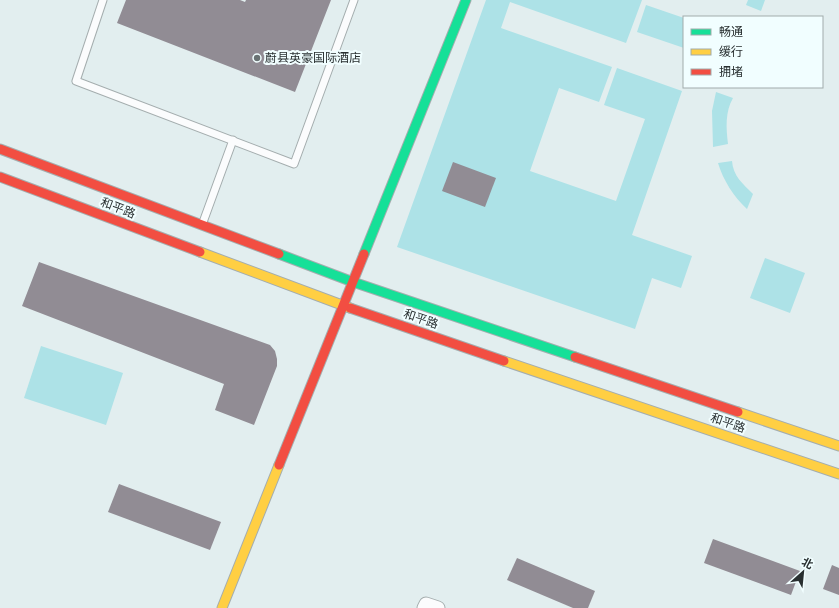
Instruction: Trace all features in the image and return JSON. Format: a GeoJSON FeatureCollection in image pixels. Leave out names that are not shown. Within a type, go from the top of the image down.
{"type":"FeatureCollection","features":[{"type":"Feature","properties":{"kind":"street"},"geometry":{"type":"LineString","coordinates":[[222,608],[466,0]]}},
{"type":"Feature","properties":{"kind":"street","name":"和平路"},"geometry":{"type":"LineString","coordinates":[[0,149],[353,282],[839,446]]}},
{"type":"Feature","properties":{"kind":"street","name":"和平路"},"geometry":{"type":"LineString","coordinates":[[0,177],[343,306],[839,474]]}},
{"type":"Feature","properties":{"kind":"street"},"geometry":{"type":"LineString","coordinates":[[424,608],[426,604],[438,608]]}},
{"type":"Feature","properties":{"kind":"lane"},"geometry":{"type":"LineString","coordinates":[[103,0],[76,81],[294,164],[354,0]]}},
{"type":"Feature","properties":{"kind":"lane"},"geometry":{"type":"LineString","coordinates":[[202,225],[233,140]]}},
{"type":"Feature","properties":{"kind":"shaded area"},"geometry":{"type":"Polygon","coordinates":[[[486,0],[642,0],[626,43],[510,2],[501,28],[612,67],[599,102],[559,88],[530,171],[616,201],[645,119],[604,105],[617,68],[682,91],[632,235],[692,256],[681,288],[652,278],[635,329],[397,247],[486,0]]]}},
{"type":"Feature","properties":{"kind":"shaded area"},"geometry":{"type":"Polygon","coordinates":[[[748,0],[765,0],[761,11],[746,5],[748,0]]]}},
{"type":"Feature","properties":{"kind":"shaded area"},"geometry":{"type":"Polygon","coordinates":[[[646,5],[683,18],[683,48],[637,32],[646,5]]]}},
{"type":"Feature","properties":{"kind":"shaded area"},"geometry":{"type":"Polygon","coordinates":[[[716,92],[733,98],[727,114],[728,144],[713,147],[712,111],[716,92]]]}},
{"type":"Feature","properties":{"kind":"shaded area"},"geometry":{"type":"Polygon","coordinates":[[[732,161],[736,175],[753,194],[747,209],[730,188],[718,163],[732,161]]]}},
{"type":"Feature","properties":{"kind":"shaded area"},"geometry":{"type":"Polygon","coordinates":[[[765,258],[805,273],[790,313],[750,298],[765,258]]]}},
{"type":"Feature","properties":{"kind":"shaded area"},"geometry":{"type":"Polygon","coordinates":[[[41,346],[123,373],[106,425],[24,398],[41,346]]]}},
{"type":"Feature","properties":{"kind":"building","name":"蔚县英豪国际酒店"},"geometry":{"type":"Polygon","coordinates":[[[126,0],[240,0],[245,2],[246,0],[331,0],[295,92],[117,23],[126,0]]]}},
{"type":"Feature","properties":{"kind":"building"},"geometry":{"type":"Polygon","coordinates":[[[453,162],[496,178],[485,207],[442,191],[453,162]]]}},
{"type":"Feature","properties":{"kind":"building"},"geometry":{"type":"Polygon","coordinates":[[[39,262],[270,345],[275,351],[277,366],[254,425],[215,410],[224,384],[22,306],[39,262]]]}},
{"type":"Feature","properties":{"kind":"building"},"geometry":{"type":"Polygon","coordinates":[[[119,484],[221,522],[210,550],[108,512],[119,484]]]}},
{"type":"Feature","properties":{"kind":"building"},"geometry":{"type":"Polygon","coordinates":[[[713,539],[800,571],[791,595],[704,563],[713,539]]]}},
{"type":"Feature","properties":{"kind":"building"},"geometry":{"type":"Polygon","coordinates":[[[517,558],[595,591],[588,608],[573,608],[507,580],[517,558]]]}},
{"type":"Feature","properties":{"kind":"building"},"geometry":{"type":"Polygon","coordinates":[[[832,565],[839,568],[839,595],[823,589],[832,565]]]}},
{"type":"Feature","properties":{"kind":"traffic: fast"},"geometry":{"type":"LineString","coordinates":[[364,254],[466,0]]}},
{"type":"Feature","properties":{"kind":"traffic: fast"},"geometry":{"type":"LineString","coordinates":[[279,254],[353,282],[575,357]]}},
{"type":"Feature","properties":{"kind":"traffic: slow"},"geometry":{"type":"LineString","coordinates":[[200,252],[350,308]]}},
{"type":"Feature","properties":{"kind":"traffic: slow"},"geometry":{"type":"LineString","coordinates":[[504,361],[839,474]]}},
{"type":"Feature","properties":{"kind":"traffic: slow"},"geometry":{"type":"LineString","coordinates":[[738,412],[839,446]]}},
{"type":"Feature","properties":{"kind":"traffic: slow"},"geometry":{"type":"LineString","coordinates":[[222,608],[279,465]]}},
{"type":"Feature","properties":{"kind":"traffic: jam"},"geometry":{"type":"LineString","coordinates":[[0,149],[279,254]]}},
{"type":"Feature","properties":{"kind":"traffic: jam"},"geometry":{"type":"LineString","coordinates":[[0,177],[200,252]]}},
{"type":"Feature","properties":{"kind":"traffic: jam"},"geometry":{"type":"LineString","coordinates":[[279,465],[364,254]]}},
{"type":"Feature","properties":{"kind":"traffic: jam"},"geometry":{"type":"LineString","coordinates":[[350,308],[504,361]]}},
{"type":"Feature","properties":{"kind":"traffic: jam"},"geometry":{"type":"LineString","coordinates":[[575,357],[738,412]]}},
{"type":"Feature","properties":{"kind":"place","name":"蔚县英豪国际酒店"},"geometry":{"type":"Point","coordinates":[257,58]}}]}
